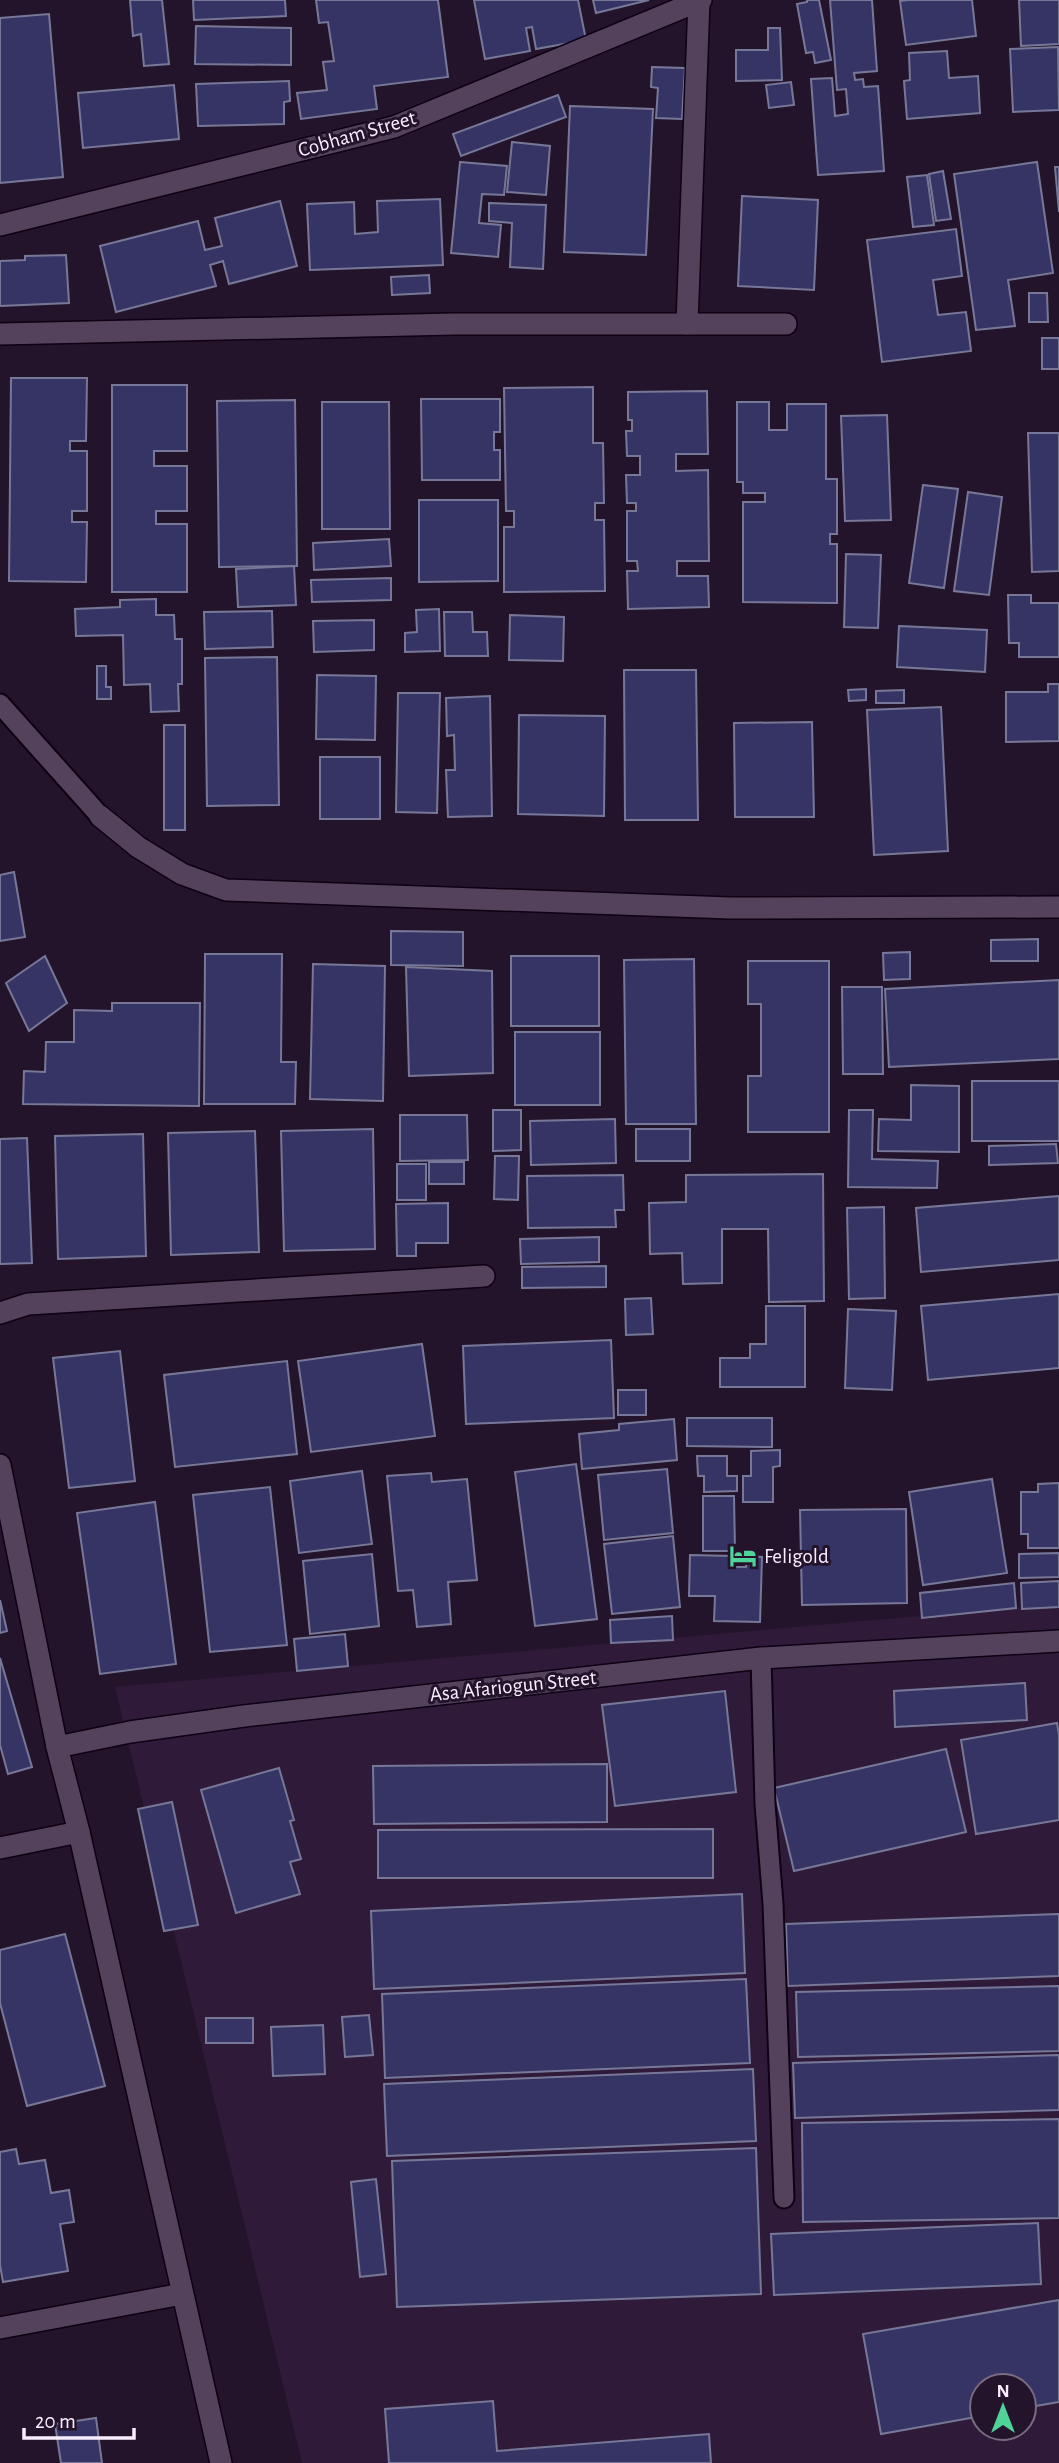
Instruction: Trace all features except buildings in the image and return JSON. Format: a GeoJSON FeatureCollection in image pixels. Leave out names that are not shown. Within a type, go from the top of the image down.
{"type":"FeatureCollection","features":[{"type":"Feature","properties":{"kind":"street","name":"Cobham Street"},"geometry":{"type":"LineString","coordinates":[[0,225],[394,127],[700,1]]}},
{"type":"Feature","properties":{"kind":"street"},"geometry":{"type":"LineString","coordinates":[[687,324],[700,1]]}},
{"type":"Feature","properties":{"kind":"street"},"geometry":{"type":"LineString","coordinates":[[0,334],[454,324],[786,324]]}},
{"type":"Feature","properties":{"kind":"street"},"geometry":{"type":"LineString","coordinates":[[100,816],[138,847],[182,874],[226,890],[730,908],[1059,907]]}},
{"type":"Feature","properties":{"kind":"street"},"geometry":{"type":"LineString","coordinates":[[0,1313],[28,1304],[484,1276]]}},
{"type":"Feature","properties":{"kind":"street"},"geometry":{"type":"LineString","coordinates":[[0,1465],[57,1747],[79,1832],[221,2463]]}},
{"type":"Feature","properties":{"kind":"street","name":"Asa Afariogun Street"},"geometry":{"type":"LineString","coordinates":[[57,1747],[130,1732],[244,1716],[761,1658],[1059,1641]]}},
{"type":"Feature","properties":{"kind":"street"},"geometry":{"type":"LineString","coordinates":[[0,1848],[79,1832]]}},
{"type":"Feature","properties":{"kind":"street"},"geometry":{"type":"LineString","coordinates":[[0,2328],[183,2294]]}},
{"type":"Feature","properties":{"kind":"lane"},"geometry":{"type":"LineString","coordinates":[[0,705],[100,816]]}},
{"type":"Feature","properties":{"kind":"lane"},"geometry":{"type":"LineString","coordinates":[[761,1658],[765,1804],[773,1903],[784,2198]]}},
{"type":"Feature","properties":{"kind":"shaded area"},"geometry":{"type":"Polygon","coordinates":[[[1059,1604],[1059,2463],[302,2463],[115,1687],[1059,1604]]]}},
{"type":"Feature","properties":{"kind":"place","name":"Feligold"},"geometry":{"type":"Point","coordinates":[743,1556]}}]}
